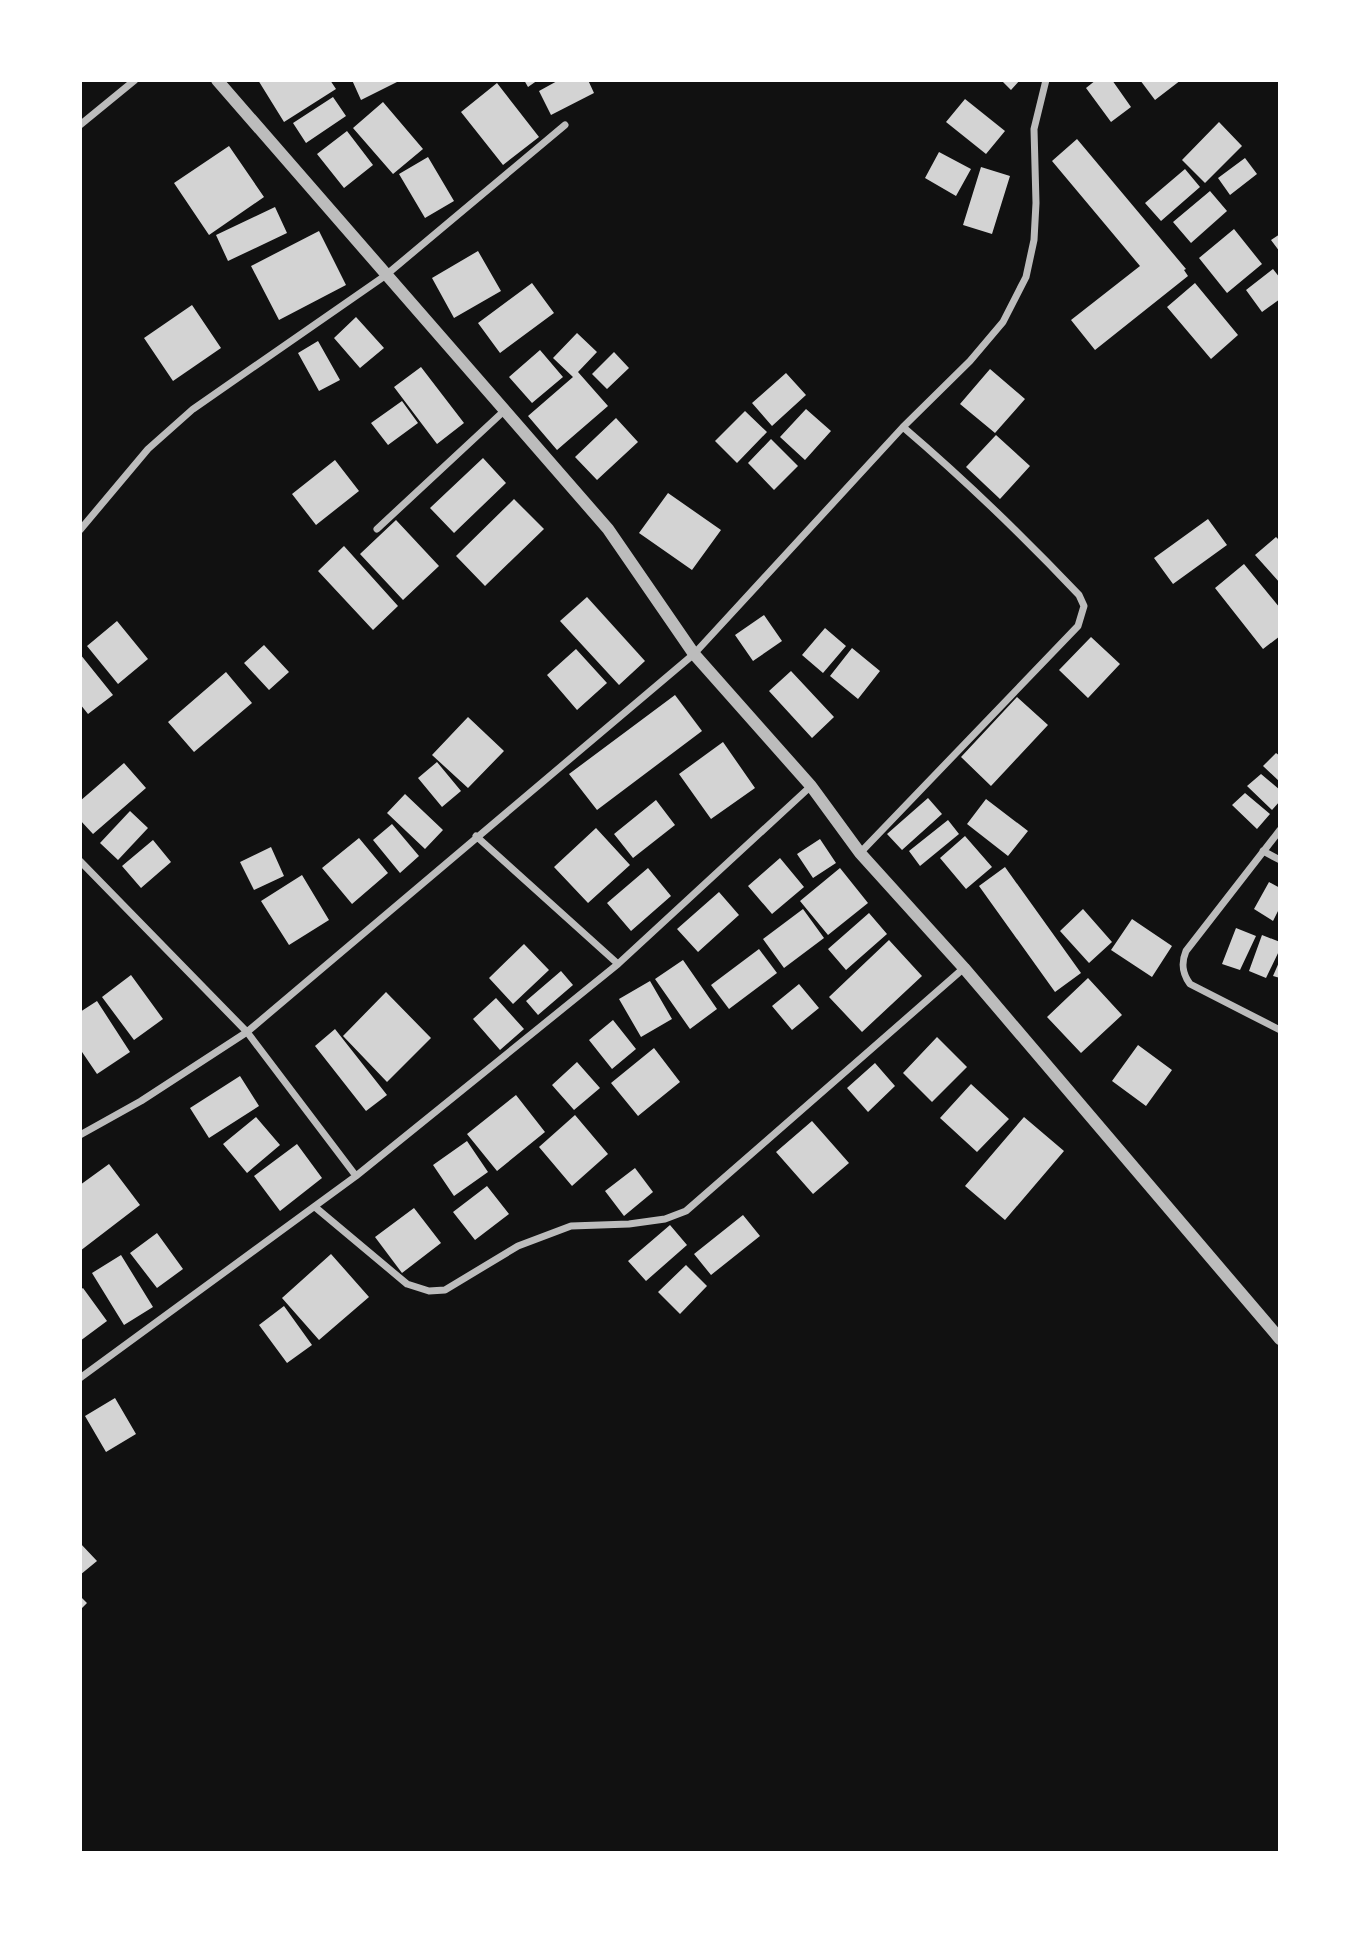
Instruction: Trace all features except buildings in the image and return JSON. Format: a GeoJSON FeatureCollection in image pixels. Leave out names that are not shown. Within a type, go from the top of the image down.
{"type":"FeatureCollection","features":[{"type":"Feature","properties":{"kind":"street"},"geometry":{"type":"LineString","coordinates":[[80,125],[135,80]]}},
{"type":"Feature","properties":{"kind":"street"},"geometry":{"type":"LineString","coordinates":[[217,80],[608,529],[694,654],[811,786],[860,853],[964,968],[1279,1339]]}},
{"type":"Feature","properties":{"kind":"street"},"geometry":{"type":"LineString","coordinates":[[80,1135],[141,1101],[247,1031],[694,654],[903,427],[970,361],[1003,322],[1026,276],[1034,240],[1034,129],[1046,80]]}},
{"type":"Feature","properties":{"kind":"street"},"geometry":{"type":"LineString","coordinates":[[80,530],[148,449],[193,409],[386,275],[565,125]]}},
{"type":"Feature","properties":{"kind":"street"},"geometry":{"type":"LineString","coordinates":[[377,529],[505,410]]}},
{"type":"Feature","properties":{"kind":"street"},"geometry":{"type":"LineString","coordinates":[[860,853],[1078,625],[1084,606],[1079,595],[1000,514],[903,427]]}},
{"type":"Feature","properties":{"kind":"street"},"geometry":{"type":"LineString","coordinates":[[80,1378],[356,1175],[618,964],[811,786]]}},
{"type":"Feature","properties":{"kind":"street"},"geometry":{"type":"LineString","coordinates":[[1279,830],[1186,951],[1182,961],[1189,984],[1279,1030]]}},
{"type":"Feature","properties":{"kind":"street"},"geometry":{"type":"LineString","coordinates":[[476,836],[618,964]]}},
{"type":"Feature","properties":{"kind":"street"},"geometry":{"type":"LineString","coordinates":[[1263,850],[1279,860]]}},
{"type":"Feature","properties":{"kind":"street"},"geometry":{"type":"LineString","coordinates":[[80,861],[247,1031],[356,1175]]}},
{"type":"Feature","properties":{"kind":"street"},"geometry":{"type":"LineString","coordinates":[[315,1206],[407,1284],[438,1292],[518,1246],[571,1226],[665,1219],[686,1212],[964,968]]}}]}
